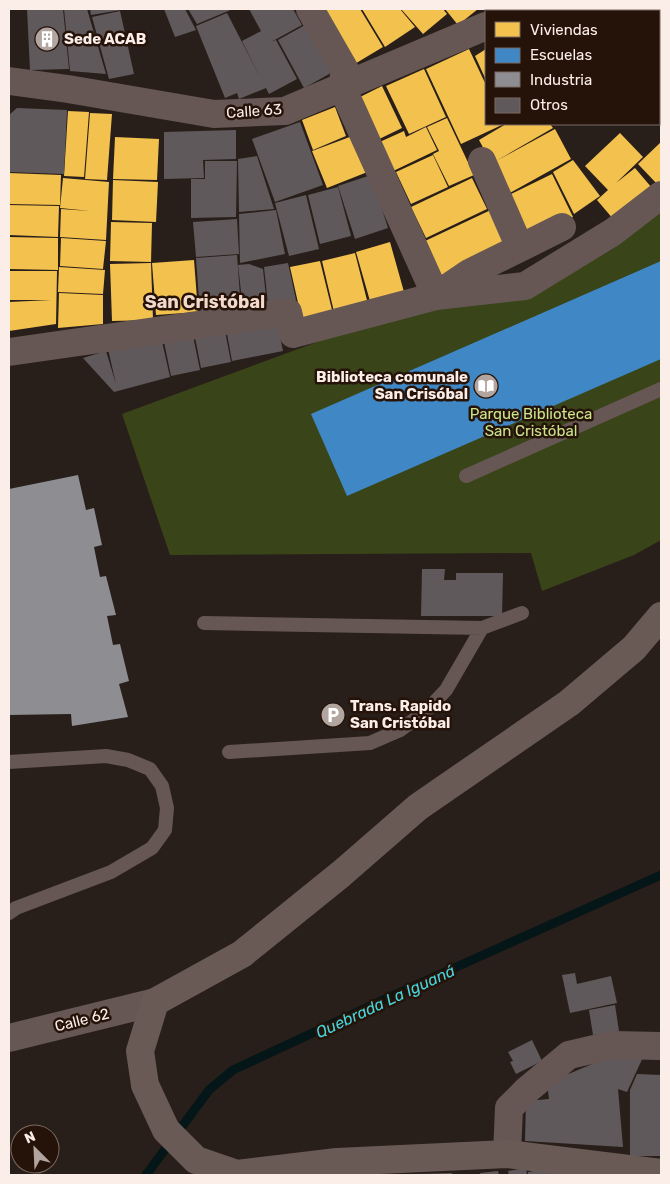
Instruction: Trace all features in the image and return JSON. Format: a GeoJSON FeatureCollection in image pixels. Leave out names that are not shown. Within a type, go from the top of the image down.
{"type":"FeatureCollection","features":[{"type":"Feature","properties":{"kind":"street"},"geometry":{"type":"LineString","coordinates":[[310,9],[345,70],[342,87],[436,296]]}},
{"type":"Feature","properties":{"kind":"street","name":"Calle 63"},"geometry":{"type":"LineString","coordinates":[[9,81],[214,114],[285,111],[485,26]]}},
{"type":"Feature","properties":{"kind":"street"},"geometry":{"type":"LineString","coordinates":[[482,161],[520,248]]}},
{"type":"Feature","properties":{"kind":"street"},"geometry":{"type":"LineString","coordinates":[[9,352],[288,312],[293,334],[436,296],[525,286],[612,232],[661,195]]}},
{"type":"Feature","properties":{"kind":"street"},"geometry":{"type":"LineString","coordinates":[[436,296],[469,273],[562,227]]}},
{"type":"Feature","properties":{"kind":"street"},"geometry":{"type":"LineString","coordinates":[[661,616],[634,648],[569,703],[418,807],[341,874],[242,954],[155,1002],[140,1051],[145,1085],[166,1130],[196,1160],[237,1174],[337,1162],[507,1154],[661,1173]]}},
{"type":"Feature","properties":{"kind":"street","name":"Calle 62"},"geometry":{"type":"LineString","coordinates":[[9,1038],[155,1002]]}},
{"type":"Feature","properties":{"kind":"street"},"geometry":{"type":"LineString","coordinates":[[507,1154],[509,1108],[527,1090],[569,1055],[612,1045],[661,1046]]}},
{"type":"Feature","properties":{"kind":"lane"},"geometry":{"type":"LineString","coordinates":[[466,476],[661,388]]}},
{"type":"Feature","properties":{"kind":"lane"},"geometry":{"type":"LineString","coordinates":[[204,623],[482,628],[522,614]]}},
{"type":"Feature","properties":{"kind":"lane"},"geometry":{"type":"LineString","coordinates":[[229,752],[370,743],[400,730],[425,712],[446,690],[482,628]]}},
{"type":"Feature","properties":{"kind":"lane"},"geometry":{"type":"LineString","coordinates":[[9,762],[106,756],[128,760],[150,769],[162,786],[167,808],[165,830],[152,848],[111,872],[16,908],[9,913]]}},
{"type":"Feature","properties":{"kind":"green space","name":"Parque Biblioteca San Cristóbal"},"geometry":{"type":"Polygon","coordinates":[[[661,205],[661,540],[634,555],[542,591],[531,553],[170,555],[122,414],[420,304],[526,293],[661,205]]]}},
{"type":"Feature","properties":{"kind":"building: Viviendas"},"geometry":{"type":"Polygon","coordinates":[[[328,9],[360,9],[383,47],[353,65],[322,12],[328,9]]]}},
{"type":"Feature","properties":{"kind":"building: Viviendas"},"geometry":{"type":"Polygon","coordinates":[[[362,9],[400,9],[415,27],[385,47],[362,9]]]}},
{"type":"Feature","properties":{"kind":"building: Viviendas"},"geometry":{"type":"Polygon","coordinates":[[[401,9],[443,9],[447,14],[423,34],[401,9]]]}},
{"type":"Feature","properties":{"kind":"building: Viviendas"},"geometry":{"type":"Polygon","coordinates":[[[445,9],[478,9],[458,25],[445,9]]]}},
{"type":"Feature","properties":{"kind":"building: Viviendas"},"geometry":{"type":"Polygon","coordinates":[[[561,9],[562,10],[538,10],[561,9]]]}},
{"type":"Feature","properties":{"kind":"building: Viviendas"},"geometry":{"type":"Polygon","coordinates":[[[587,9],[588,10],[566,10],[587,9]]]}},
{"type":"Feature","properties":{"kind":"building: Viviendas"},"geometry":{"type":"Polygon","coordinates":[[[589,9],[615,9],[613,10],[589,9]]]}},
{"type":"Feature","properties":{"kind":"building: Viviendas"},"geometry":{"type":"Polygon","coordinates":[[[634,9],[635,10],[617,10],[634,9]]]}},
{"type":"Feature","properties":{"kind":"building: Viviendas"},"geometry":{"type":"Polygon","coordinates":[[[469,49],[485,83],[485,125],[502,125],[461,144],[426,69],[469,49]]]}},
{"type":"Feature","properties":{"kind":"building: Viviendas"},"geometry":{"type":"Polygon","coordinates":[[[485,50],[485,78],[475,56],[485,50]]]}},
{"type":"Feature","properties":{"kind":"building: Viviendas"},"geometry":{"type":"Polygon","coordinates":[[[424,69],[446,117],[409,134],[386,86],[424,69]]]}},
{"type":"Feature","properties":{"kind":"building: Viviendas"},"geometry":{"type":"Polygon","coordinates":[[[661,84],[661,115],[660,114],[661,84]]]}},
{"type":"Feature","properties":{"kind":"building: Viviendas"},"geometry":{"type":"Polygon","coordinates":[[[382,86],[402,128],[373,142],[352,101],[382,86]]]}},
{"type":"Feature","properties":{"kind":"building: Viviendas"},"geometry":{"type":"Polygon","coordinates":[[[335,107],[346,136],[313,150],[302,120],[335,107]]]}},
{"type":"Feature","properties":{"kind":"building: Viviendas"},"geometry":{"type":"Polygon","coordinates":[[[68,111],[89,112],[84,177],[64,176],[68,111]]]}},
{"type":"Feature","properties":{"kind":"building: Viviendas"},"geometry":{"type":"Polygon","coordinates":[[[90,113],[112,114],[107,180],[85,179],[90,113]]]}},
{"type":"Feature","properties":{"kind":"building: Viviendas"},"geometry":{"type":"Polygon","coordinates":[[[447,118],[474,175],[449,186],[433,154],[439,151],[427,127],[447,118]]]}},
{"type":"Feature","properties":{"kind":"building: Viviendas"},"geometry":{"type":"Polygon","coordinates":[[[504,125],[551,125],[553,128],[496,161],[555,129],[571,159],[508,194],[479,140],[504,125]]]}},
{"type":"Feature","properties":{"kind":"building: Viviendas"},"geometry":{"type":"Polygon","coordinates":[[[426,127],[437,150],[387,174],[373,145],[404,131],[406,137],[426,127]]]}},
{"type":"Feature","properties":{"kind":"building: Viviendas"},"geometry":{"type":"Polygon","coordinates":[[[620,133],[643,157],[616,183],[635,168],[652,188],[614,220],[597,200],[608,190],[585,166],[620,133]]]}},
{"type":"Feature","properties":{"kind":"building: Viviendas"},"geometry":{"type":"Polygon","coordinates":[[[355,135],[370,171],[327,188],[312,151],[355,135]]]}},
{"type":"Feature","properties":{"kind":"building: Viviendas"},"geometry":{"type":"Polygon","coordinates":[[[115,137],[159,139],[157,180],[113,179],[115,137]]]}},
{"type":"Feature","properties":{"kind":"building: Viviendas"},"geometry":{"type":"Polygon","coordinates":[[[661,142],[661,181],[657,184],[638,164],[661,142]]]}},
{"type":"Feature","properties":{"kind":"building: Viviendas"},"geometry":{"type":"Polygon","coordinates":[[[433,155],[448,187],[411,204],[396,172],[433,155]]]}},
{"type":"Feature","properties":{"kind":"building: Viviendas"},"geometry":{"type":"Polygon","coordinates":[[[573,160],[600,196],[574,214],[553,172],[573,160]]]}},
{"type":"Feature","properties":{"kind":"building: Viviendas"},"geometry":{"type":"Polygon","coordinates":[[[9,173],[61,175],[60,205],[9,204],[9,173]]]}},
{"type":"Feature","properties":{"kind":"building: Viviendas"},"geometry":{"type":"Polygon","coordinates":[[[552,174],[573,217],[527,241],[505,197],[552,174]]]}},
{"type":"Feature","properties":{"kind":"building: Viviendas"},"geometry":{"type":"Polygon","coordinates":[[[63,178],[109,182],[106,240],[60,237],[61,209],[90,211],[60,208],[63,178]]]}},
{"type":"Feature","properties":{"kind":"building: Viviendas"},"geometry":{"type":"Polygon","coordinates":[[[472,178],[487,209],[426,238],[411,207],[472,178]]]}},
{"type":"Feature","properties":{"kind":"building: Viviendas"},"geometry":{"type":"Polygon","coordinates":[[[113,180],[158,182],[156,222],[112,220],[113,180]]]}},
{"type":"Feature","properties":{"kind":"building: Viviendas"},"geometry":{"type":"Polygon","coordinates":[[[9,205],[59,206],[58,237],[9,235],[9,205]]]}},
{"type":"Feature","properties":{"kind":"building: Viviendas"},"geometry":{"type":"Polygon","coordinates":[[[495,208],[513,247],[443,279],[425,241],[495,208]]]}},
{"type":"Feature","properties":{"kind":"building: Viviendas"},"geometry":{"type":"Polygon","coordinates":[[[111,222],[152,223],[151,262],[110,261],[111,222]]]}},
{"type":"Feature","properties":{"kind":"building: Viviendas"},"geometry":{"type":"Polygon","coordinates":[[[9,237],[58,238],[58,270],[9,269],[9,237]]]}},
{"type":"Feature","properties":{"kind":"building: Viviendas"},"geometry":{"type":"Polygon","coordinates":[[[61,238],[106,241],[103,269],[60,266],[61,238]]]}},
{"type":"Feature","properties":{"kind":"building: Viviendas"},"geometry":{"type":"Polygon","coordinates":[[[390,242],[406,299],[372,308],[356,252],[390,242]]]}},
{"type":"Feature","properties":{"kind":"building: Viviendas"},"geometry":{"type":"Polygon","coordinates":[[[355,253],[369,308],[335,316],[322,261],[355,253]]]}},
{"type":"Feature","properties":{"kind":"building: Viviendas"},"geometry":{"type":"Polygon","coordinates":[[[194,260],[198,312],[156,315],[152,263],[194,260]]]}},
{"type":"Feature","properties":{"kind":"building: Viviendas"},"geometry":{"type":"Polygon","coordinates":[[[320,261],[334,318],[303,325],[290,267],[320,261]]]}},
{"type":"Feature","properties":{"kind":"building: Viviendas"},"geometry":{"type":"Polygon","coordinates":[[[151,263],[153,320],[112,321],[110,264],[151,263]]]}},
{"type":"Feature","properties":{"kind":"building: Viviendas"},"geometry":{"type":"Polygon","coordinates":[[[59,267],[105,270],[103,294],[58,292],[59,267]]]}},
{"type":"Feature","properties":{"kind":"building: Viviendas"},"geometry":{"type":"Polygon","coordinates":[[[9,271],[57,271],[56,324],[9,331],[9,302],[51,300],[9,300],[9,271]]]}},
{"type":"Feature","properties":{"kind":"building: Viviendas"},"geometry":{"type":"Polygon","coordinates":[[[59,293],[103,295],[103,324],[58,328],[59,293]]]}},
{"type":"Feature","properties":{"kind":"building: Escuelas","name":"Biblioteca comunale San Crisóbal"},"geometry":{"type":"Polygon","coordinates":[[[661,261],[661,359],[347,496],[311,414],[661,261]]]}},
{"type":"Feature","properties":{"kind":"building: Industria"},"geometry":{"type":"Polygon","coordinates":[[[78,475],[86,510],[94,508],[102,545],[94,547],[100,577],[106,576],[116,615],[107,616],[113,645],[120,644],[129,681],[119,684],[128,717],[72,726],[71,714],[9,715],[9,489],[78,475]]]}},
{"type":"Feature","properties":{"kind":"building: Otros","name":"Sede ACAB"},"geometry":{"type":"Polygon","coordinates":[[[27,9],[63,9],[69,69],[30,70],[27,9]]]}},
{"type":"Feature","properties":{"kind":"building: Otros"},"geometry":{"type":"Polygon","coordinates":[[[64,9],[87,9],[106,74],[70,71],[64,9]]]}},
{"type":"Feature","properties":{"kind":"building: Otros"},"geometry":{"type":"Polygon","coordinates":[[[90,9],[121,9],[121,10],[91,15],[90,9]]]}},
{"type":"Feature","properties":{"kind":"building: Otros"},"geometry":{"type":"Polygon","coordinates":[[[164,9],[185,9],[196,30],[175,37],[164,9]]]}},
{"type":"Feature","properties":{"kind":"building: Otros"},"geometry":{"type":"Polygon","coordinates":[[[188,9],[233,9],[197,24],[188,9]]]}},
{"type":"Feature","properties":{"kind":"building: Otros"},"geometry":{"type":"Polygon","coordinates":[[[249,9],[293,9],[302,25],[271,42],[276,40],[297,79],[269,94],[266,88],[239,99],[237,93],[225,98],[196,26],[227,13],[261,79],[242,41],[261,31],[249,9]]]}},
{"type":"Feature","properties":{"kind":"building: Otros"},"geometry":{"type":"Polygon","coordinates":[[[120,11],[134,74],[109,79],[92,17],[120,11]]]}},
{"type":"Feature","properties":{"kind":"building: Otros"},"geometry":{"type":"Polygon","coordinates":[[[305,25],[331,73],[304,88],[278,40],[305,25]]]}},
{"type":"Feature","properties":{"kind":"building: Otros"},"geometry":{"type":"Polygon","coordinates":[[[660,40],[661,41],[660,60],[660,40]]]}},
{"type":"Feature","properties":{"kind":"building: Otros"},"geometry":{"type":"Polygon","coordinates":[[[17,108],[67,110],[64,174],[9,172],[9,115],[17,108]]]}},
{"type":"Feature","properties":{"kind":"building: Otros"},"geometry":{"type":"Polygon","coordinates":[[[300,122],[323,185],[275,202],[252,139],[300,122]]]}},
{"type":"Feature","properties":{"kind":"building: Otros"},"geometry":{"type":"Polygon","coordinates":[[[236,130],[236,159],[203,160],[204,178],[164,179],[164,132],[236,130]]]}},
{"type":"Feature","properties":{"kind":"building: Otros"},"geometry":{"type":"Polygon","coordinates":[[[257,156],[274,209],[239,212],[238,159],[257,156]]]}},
{"type":"Feature","properties":{"kind":"building: Otros"},"geometry":{"type":"Polygon","coordinates":[[[205,161],[237,161],[236,217],[191,218],[191,179],[205,179],[205,161]]]}},
{"type":"Feature","properties":{"kind":"building: Otros"},"geometry":{"type":"Polygon","coordinates":[[[371,175],[388,228],[355,239],[338,186],[371,175]]]}},
{"type":"Feature","properties":{"kind":"building: Otros"},"geometry":{"type":"Polygon","coordinates":[[[338,187],[351,236],[320,244],[308,195],[338,187]]]}},
{"type":"Feature","properties":{"kind":"building: Otros"},"geometry":{"type":"Polygon","coordinates":[[[306,195],[319,249],[289,256],[275,203],[306,195]]]}},
{"type":"Feature","properties":{"kind":"building: Otros"},"geometry":{"type":"Polygon","coordinates":[[[276,210],[285,254],[240,263],[239,214],[276,210]]]}},
{"type":"Feature","properties":{"kind":"building: Otros"},"geometry":{"type":"Polygon","coordinates":[[[237,219],[239,254],[196,257],[193,222],[237,219]]]}},
{"type":"Feature","properties":{"kind":"building: Otros"},"geometry":{"type":"Polygon","coordinates":[[[237,255],[241,309],[200,313],[196,258],[237,255]]]}},
{"type":"Feature","properties":{"kind":"building: Otros"},"geometry":{"type":"Polygon","coordinates":[[[288,263],[296,300],[268,304],[264,267],[288,263]]]}},
{"type":"Feature","properties":{"kind":"building: Otros"},"geometry":{"type":"Polygon","coordinates":[[[249,264],[263,269],[267,306],[243,309],[238,265],[249,264]]]}},
{"type":"Feature","properties":{"kind":"building: Otros"},"geometry":{"type":"Polygon","coordinates":[[[276,318],[283,351],[232,361],[226,328],[276,318]]]}},
{"type":"Feature","properties":{"kind":"building: Otros"},"geometry":{"type":"Polygon","coordinates":[[[224,326],[231,362],[201,368],[194,332],[224,326]]]}},
{"type":"Feature","properties":{"kind":"building: Otros"},"geometry":{"type":"Polygon","coordinates":[[[192,331],[200,370],[171,376],[163,337],[192,331]]]}},
{"type":"Feature","properties":{"kind":"building: Otros"},"geometry":{"type":"Polygon","coordinates":[[[161,337],[170,377],[114,392],[83,358],[106,351],[116,384],[108,349],[161,337]]]}},
{"type":"Feature","properties":{"kind":"building: Otros"},"geometry":{"type":"Polygon","coordinates":[[[422,569],[445,569],[444,580],[456,580],[456,573],[503,573],[502,616],[421,616],[422,569]]]}},
{"type":"Feature","properties":{"kind":"building: Otros"},"geometry":{"type":"Polygon","coordinates":[[[575,973],[577,984],[611,976],[617,1003],[570,1013],[562,975],[575,973]]]}},
{"type":"Feature","properties":{"kind":"building: Otros"},"geometry":{"type":"Polygon","coordinates":[[[615,1005],[619,1031],[593,1035],[589,1010],[615,1005]]]}},
{"type":"Feature","properties":{"kind":"building: Otros"},"geometry":{"type":"Polygon","coordinates":[[[532,1040],[542,1061],[516,1074],[510,1062],[513,1061],[508,1052],[532,1040]]]}},
{"type":"Feature","properties":{"kind":"building: Otros"},"geometry":{"type":"Polygon","coordinates":[[[616,1054],[644,1055],[627,1092],[618,1089],[623,1147],[525,1141],[526,1101],[549,1099],[547,1083],[616,1054]]]}},
{"type":"Feature","properties":{"kind":"building: Otros"},"geometry":{"type":"Polygon","coordinates":[[[637,1074],[661,1075],[661,1156],[630,1156],[630,1090],[637,1074]]]}},
{"type":"Feature","properties":{"kind":"building: Otros"},"geometry":{"type":"Polygon","coordinates":[[[563,1166],[565,1175],[528,1175],[528,1172],[563,1166]]]}},
{"type":"Feature","properties":{"kind":"building: Otros"},"geometry":{"type":"Polygon","coordinates":[[[526,1168],[527,1175],[509,1175],[508,1171],[526,1168]]]}},
{"type":"Feature","properties":{"kind":"building: Otros"},"geometry":{"type":"Polygon","coordinates":[[[498,1171],[499,1175],[481,1175],[480,1173],[498,1171]]]}},
{"type":"Feature","properties":{"kind":"building: Otros"},"geometry":{"type":"Polygon","coordinates":[[[452,1173],[452,1175],[415,1175],[415,1174],[452,1173]]]}},
{"type":"Feature","properties":{"kind":"waterway","name":"Quebrada La Iguaná"},"geometry":{"type":"LineString","coordinates":[[146,1175],[209,1090],[233,1070],[661,875]]}},
{"type":"Feature","properties":{"kind":"place","name":"Sede ACAB"},"geometry":{"type":"Point","coordinates":[47,39]}},
{"type":"Feature","properties":{"kind":"place","name":"Biblioteca comunale San Crisóbal"},"geometry":{"type":"Point","coordinates":[486,386]}},
{"type":"Feature","properties":{"kind":"place","name":"Trans. Rapido San Cristóbal"},"geometry":{"type":"Point","coordinates":[333,715]}},
{"type":"Feature","properties":{"kind":"district","name":"San Cristóbal"},"geometry":{"type":"Point","coordinates":[205,302]}}]}
